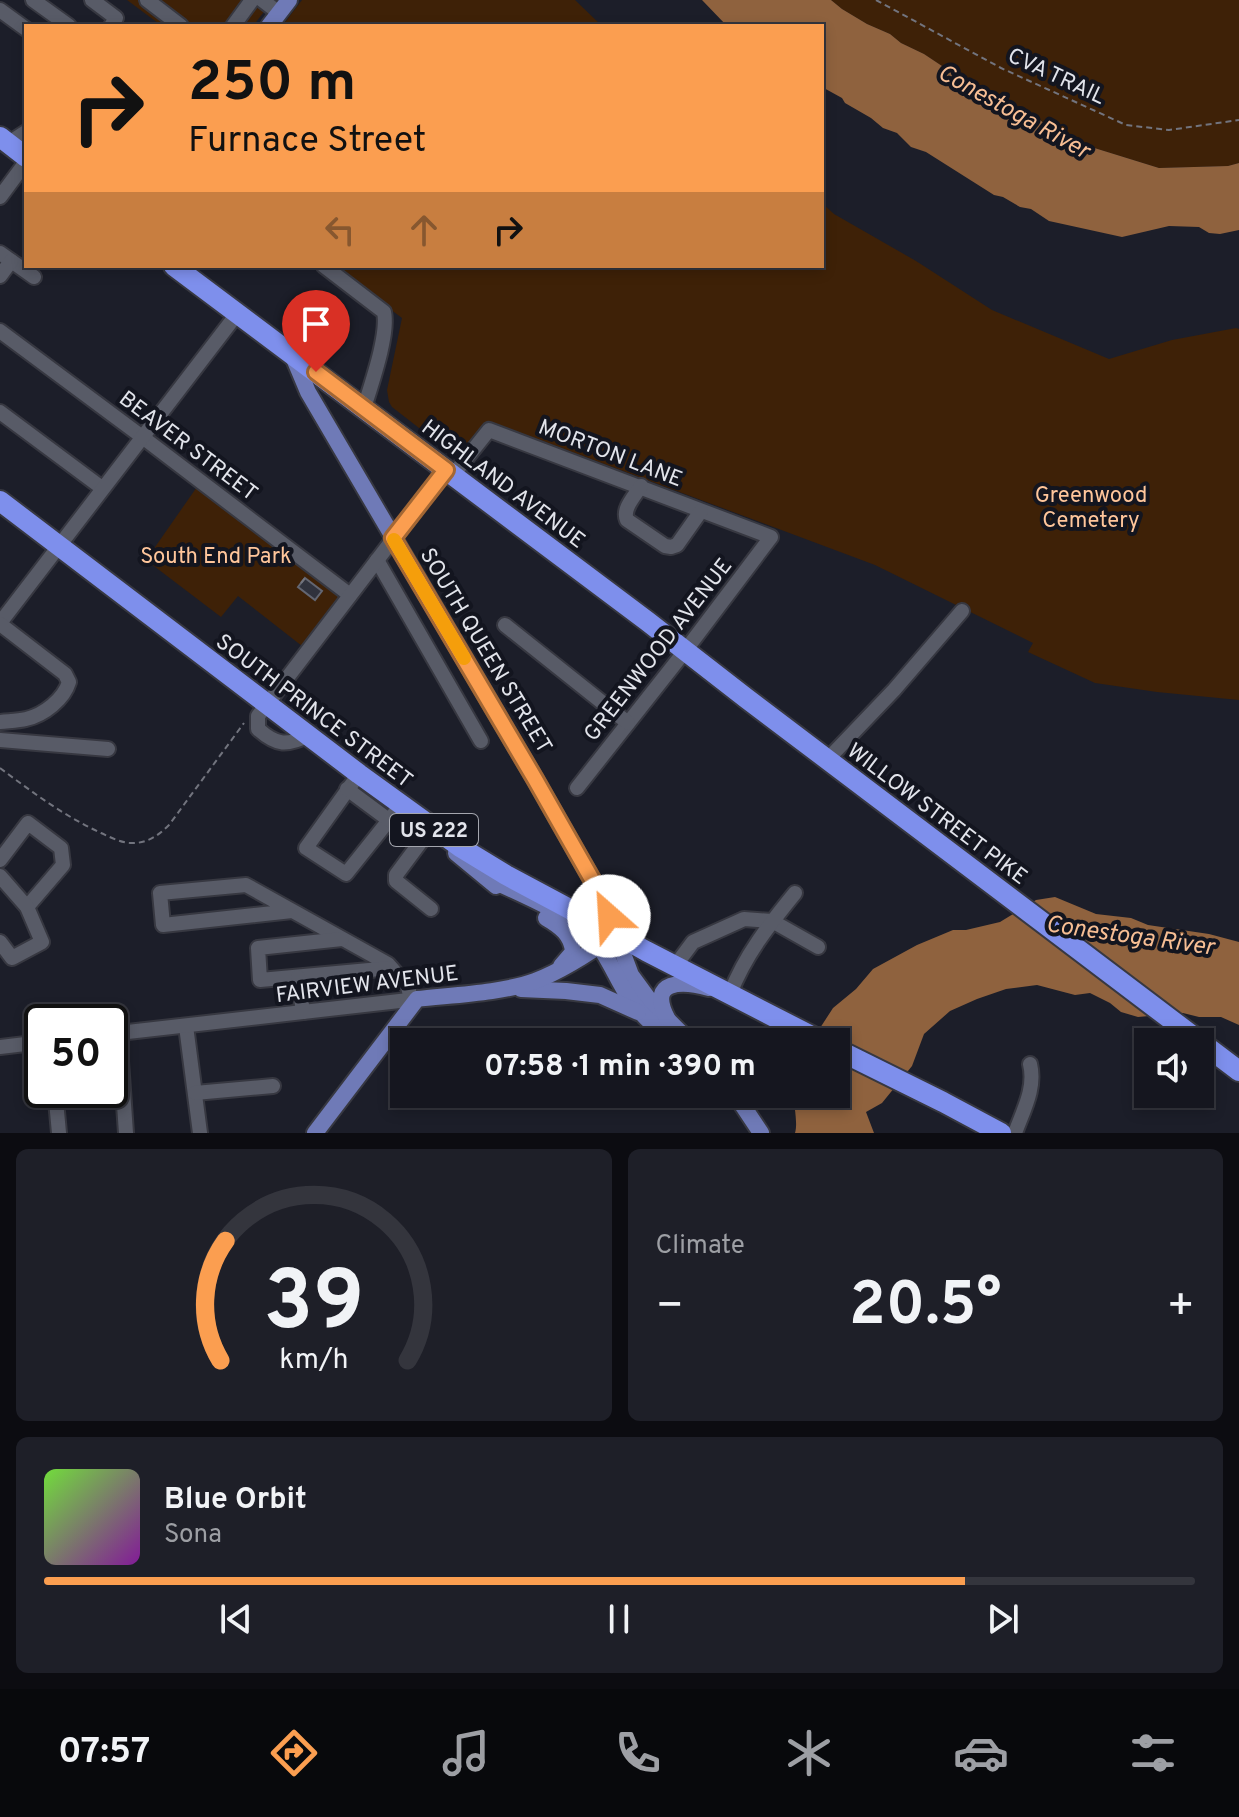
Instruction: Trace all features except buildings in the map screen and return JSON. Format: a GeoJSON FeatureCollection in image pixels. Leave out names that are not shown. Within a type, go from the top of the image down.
{"type":"FeatureCollection","features":[{"type":"Feature","properties":{"kind":"highway"},"geometry":{"type":"LineString","coordinates":[[12,137],[24,156]]}},
{"type":"Feature","properties":{"kind":"highway"},"geometry":{"type":"LineString","coordinates":[[177,268],[292,354]]}},
{"type":"Feature","properties":{"kind":"highway","name":"HIGHLAND AVENUE"},"geometry":{"type":"LineString","coordinates":[[292,354],[685,651]]}},
{"type":"Feature","properties":{"kind":"highway","name":"SOUTH PRINCE STREET"},"geometry":{"type":"LineString","coordinates":[[0,501],[309,735],[353,782],[395,813],[431,828],[607,940]]}},
{"type":"Feature","properties":{"kind":"highway","name":"WILLOW STREET PIKE"},"geometry":{"type":"LineString","coordinates":[[685,651],[1239,1071]]}},
{"type":"Feature","properties":{"kind":"highway","name":"US 222"},"geometry":{"type":"LineString","coordinates":[[607,940],[675,966],[796,1028]]}},
{"type":"Feature","properties":{"kind":"highway"},"geometry":{"type":"LineString","coordinates":[[850,1056],[1001,1133]]}},
{"type":"Feature","properties":{"kind":"main road","name":"SOUTH QUEEN STREET"},"geometry":{"type":"LineString","coordinates":[[292,354],[308,392],[602,897],[607,940]]}},
{"type":"Feature","properties":{"kind":"main road"},"geometry":{"type":"LineString","coordinates":[[431,828],[453,851],[508,897],[556,923],[568,936],[573,943],[573,952],[557,970]]}},
{"type":"Feature","properties":{"kind":"main road"},"geometry":{"type":"LineString","coordinates":[[489,879],[575,922],[587,933],[607,940],[653,1005],[675,1028]]}},
{"type":"Feature","properties":{"kind":"main road"},"geometry":{"type":"LineString","coordinates":[[607,940],[630,999],[658,1028]]}},
{"type":"Feature","properties":{"kind":"main road","name":"FAIRVIEW AVENUE"},"geometry":{"type":"LineString","coordinates":[[414,999],[534,982],[607,940]]}},
{"type":"Feature","properties":{"kind":"main road"},"geometry":{"type":"LineString","coordinates":[[670,1023],[661,1005],[664,991],[670,985],[691,984],[730,994]]}},
{"type":"Feature","properties":{"kind":"main road"},"geometry":{"type":"LineString","coordinates":[[503,988],[600,995],[645,1016]]}},
{"type":"Feature","properties":{"kind":"main road"},"geometry":{"type":"LineString","coordinates":[[315,1133],[414,999]]}},
{"type":"Feature","properties":{"kind":"main road"},"geometry":{"type":"LineString","coordinates":[[744,1108],[761,1133]]}},
{"type":"Feature","properties":{"kind":"street"},"geometry":{"type":"LineString","coordinates":[[33,0],[66,24]]}},
{"type":"Feature","properties":{"kind":"street"},"geometry":{"type":"LineString","coordinates":[[92,0],[116,18],[112,24]]}},
{"type":"Feature","properties":{"kind":"street"},"geometry":{"type":"LineString","coordinates":[[147,0],[178,24]]}},
{"type":"Feature","properties":{"kind":"street"},"geometry":{"type":"LineString","coordinates":[[234,24],[252,0]]}},
{"type":"Feature","properties":{"kind":"street"},"geometry":{"type":"LineString","coordinates":[[262,0],[279,13]]}},
{"type":"Feature","properties":{"kind":"street"},"geometry":{"type":"LineString","coordinates":[[0,10],[24,28]]}},
{"type":"Feature","properties":{"kind":"street"},"geometry":{"type":"LineString","coordinates":[[0,197],[24,162]]}},
{"type":"Feature","properties":{"kind":"street"},"geometry":{"type":"LineString","coordinates":[[0,276],[6,257],[34,277]]}},
{"type":"Feature","properties":{"kind":"street"},"geometry":{"type":"LineString","coordinates":[[327,268],[384,312],[386,321],[364,408]]}},
{"type":"Feature","properties":{"kind":"street"},"geometry":{"type":"LineString","coordinates":[[0,722],[29,719],[53,706],[64,694],[69,682],[65,674],[0,623],[237,314]]}},
{"type":"Feature","properties":{"kind":"street","name":"BEAVER STREET"},"geometry":{"type":"LineString","coordinates":[[0,331],[350,595]]}},
{"type":"Feature","properties":{"kind":"street"},"geometry":{"type":"LineString","coordinates":[[0,412],[102,488]]}},
{"type":"Feature","properties":{"kind":"street","name":"MORTON LANE"},"geometry":{"type":"LineString","coordinates":[[450,472],[489,430],[771,537]]}},
{"type":"Feature","properties":{"kind":"street"},"geometry":{"type":"LineString","coordinates":[[267,704],[393,538],[450,472]]}},
{"type":"Feature","properties":{"kind":"street"},"geometry":{"type":"LineString","coordinates":[[641,486],[625,517],[665,546],[677,545],[701,511]]}},
{"type":"Feature","properties":{"kind":"street","name":"GREENWOOD AVENUE"},"geometry":{"type":"LineString","coordinates":[[577,788],[771,537]]}},
{"type":"Feature","properties":{"kind":"street"},"geometry":{"type":"LineString","coordinates":[[377,560],[481,741]]}},
{"type":"Feature","properties":{"kind":"street"},"geometry":{"type":"LineString","coordinates":[[828,759],[894,690],[962,611]]}},
{"type":"Feature","properties":{"kind":"street"},"geometry":{"type":"LineString","coordinates":[[505,625],[628,723]]}},
{"type":"Feature","properties":{"kind":"street"},"geometry":{"type":"LineString","coordinates":[[433,657],[457,646]]}},
{"type":"Feature","properties":{"kind":"street"},"geometry":{"type":"LineString","coordinates":[[0,740],[108,749]]}},
{"type":"Feature","properties":{"kind":"street"},"geometry":{"type":"LineString","coordinates":[[353,782],[306,848],[346,874],[395,813]]}},
{"type":"Feature","properties":{"kind":"street"},"geometry":{"type":"LineString","coordinates":[[0,860],[28,823],[61,848],[63,865],[27,907]]}},
{"type":"Feature","properties":{"kind":"street"},"geometry":{"type":"LineString","coordinates":[[431,828],[396,875],[396,881],[431,909]]}},
{"type":"Feature","properties":{"kind":"street"},"geometry":{"type":"LineString","coordinates":[[0,876],[27,907],[42,942],[12,958],[0,942]]}},
{"type":"Feature","properties":{"kind":"street"},"geometry":{"type":"LineString","coordinates":[[292,911],[163,925],[160,893],[246,885],[343,939],[391,968],[414,999]]}},
{"type":"Feature","properties":{"kind":"street"},"geometry":{"type":"LineString","coordinates":[[730,994],[740,967],[795,893]]}},
{"type":"Feature","properties":{"kind":"street"},"geometry":{"type":"LineString","coordinates":[[675,966],[693,942],[744,919],[772,921],[818,947]]}},
{"type":"Feature","properties":{"kind":"street"},"geometry":{"type":"LineString","coordinates":[[343,939],[258,948],[260,980],[391,968]]}},
{"type":"Feature","properties":{"kind":"street"},"geometry":{"type":"LineString","coordinates":[[298,977],[303,1012]]}},
{"type":"Feature","properties":{"kind":"street","name":"FAIRVIEW AVENUE"},"geometry":{"type":"LineString","coordinates":[[128,1032],[414,999]]}},
{"type":"Feature","properties":{"kind":"street"},"geometry":{"type":"LineString","coordinates":[[186,1026],[200,1133]]}},
{"type":"Feature","properties":{"kind":"street"},"geometry":{"type":"LineString","coordinates":[[0,1047],[24,1044]]}},
{"type":"Feature","properties":{"kind":"street"},"geometry":{"type":"LineString","coordinates":[[1015,1133],[1029,1096],[1033,1075],[1030,1064]]}},
{"type":"Feature","properties":{"kind":"street"},"geometry":{"type":"LineString","coordinates":[[195,1093],[273,1086]]}},
{"type":"Feature","properties":{"kind":"street"},"geometry":{"type":"LineString","coordinates":[[57,1108],[59,1133]]}},
{"type":"Feature","properties":{"kind":"street"},"geometry":{"type":"LineString","coordinates":[[123,1108],[126,1133]]}},
{"type":"Feature","properties":{"kind":"path","name":"CVA TRAIL"},"geometry":{"type":"LineString","coordinates":[[876,0],[1001,68],[1126,125],[1169,130],[1239,120]]}},
{"type":"Feature","properties":{"kind":"path"},"geometry":{"type":"LineString","coordinates":[[0,768],[46,803],[84,825],[118,841],[147,841],[169,825],[249,716],[267,704]]}},
{"type":"Feature","properties":{"kind":"green space"},"geometry":{"type":"Polygon","coordinates":[[[127,0],[273,0],[255,24],[159,24],[127,0]]]}},
{"type":"Feature","properties":{"kind":"green space"},"geometry":{"type":"Polygon","coordinates":[[[302,0],[575,0],[600,24],[284,24],[302,0]]]}},
{"type":"Feature","properties":{"kind":"green space"},"geometry":{"type":"Polygon","coordinates":[[[831,0],[1239,0],[1239,163],[1159,168],[1088,146],[1033,115],[1000,101],[831,0]]]}},
{"type":"Feature","properties":{"kind":"green space","name":"Greenwood Cemetery"},"geometry":{"type":"Polygon","coordinates":[[[824,205],[834,214],[916,261],[992,310],[1109,359],[1172,340],[1239,329],[1239,700],[1095,683],[1028,652],[1033,643],[875,565],[492,422],[459,459],[389,402],[387,390],[402,318],[335,268],[824,268],[824,205]]]}},
{"type":"Feature","properties":{"kind":"green space","name":"South End Park"},"geometry":{"type":"Polygon","coordinates":[[[199,484],[342,594],[302,646],[238,596],[221,617],[146,560],[199,484]]]}},
{"type":"Feature","properties":{"kind":"water","name":"Conestoga River"},"geometry":{"type":"Polygon","coordinates":[[[702,0],[831,0],[1000,101],[1033,115],[1088,146],[1159,168],[1239,163],[1239,230],[1220,234],[1209,233],[1199,227],[1169,226],[1122,237],[1049,221],[1031,209],[994,195],[926,152],[911,147],[897,133],[883,128],[824,88],[824,24],[725,24],[702,0]]]}},
{"type":"Feature","properties":{"kind":"water","name":"Conestoga River"},"geometry":{"type":"Polygon","coordinates":[[[1055,897],[1096,914],[1131,918],[1148,925],[1239,942],[1239,1025],[1221,1017],[1183,1013],[1138,1017],[1121,1012],[1090,993],[1075,995],[1037,985],[1006,989],[950,1011],[924,1034],[912,1066],[882,1103],[866,1112],[874,1133],[795,1133],[795,1108],[850,1108],[850,1028],[820,1028],[833,1008],[856,989],[873,969],[953,930],[1000,922],[1036,900],[1055,897]]]}},
{"type":"Feature","properties":{"kind":"slow traffic"},"geometry":{"type":"LineString","coordinates":[[394,540],[464,658]]}},
{"type":"Feature","properties":{"kind":"route"},"geometry":{"type":"LineString","coordinates":[[316,372],[446,470],[393,538],[535,779],[602,897],[609,916]]}}]}
